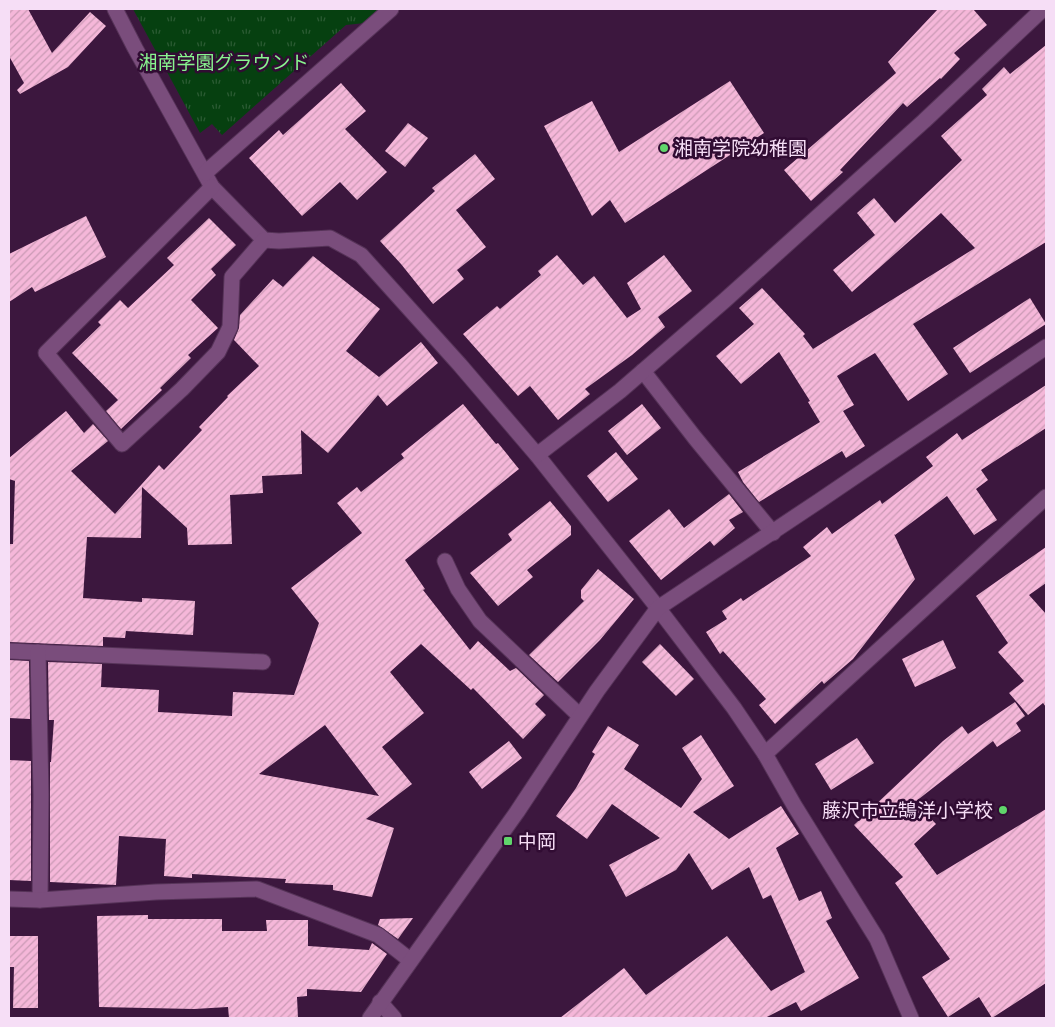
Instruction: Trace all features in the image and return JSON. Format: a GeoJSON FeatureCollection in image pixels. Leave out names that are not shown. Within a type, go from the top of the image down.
{"type":"FeatureCollection","features":[{"type":"Feature","properties":{"kind":"street"},"geometry":{"type":"LineString","coordinates":[[115,9],[212,187],[264,240],[330,238],[361,255],[460,365],[537,455],[658,608],[734,708],[766,754],[794,805],[877,940],[911,1018]]}},
{"type":"Feature","properties":{"kind":"street"},"geometry":{"type":"LineString","coordinates":[[205,173],[391,9]]}},
{"type":"Feature","properties":{"kind":"street"},"geometry":{"type":"LineString","coordinates":[[537,455],[643,370],[724,301],[924,121],[1043,9]]}},
{"type":"Feature","properties":{"kind":"street"},"geometry":{"type":"LineString","coordinates":[[212,187],[46,354],[122,444],[182,390],[218,352],[230,327],[232,277],[264,240]]}},
{"type":"Feature","properties":{"kind":"street"},"geometry":{"type":"LineString","coordinates":[[370,1018],[517,812],[580,716],[658,608],[1046,347]]}},
{"type":"Feature","properties":{"kind":"street"},"geometry":{"type":"LineString","coordinates":[[643,370],[695,438],[773,532]]}},
{"type":"Feature","properties":{"kind":"street"},"geometry":{"type":"LineString","coordinates":[[766,754],[1046,496]]}},
{"type":"Feature","properties":{"kind":"street"},"geometry":{"type":"LineString","coordinates":[[445,561],[458,589],[480,621],[580,716]]}},
{"type":"Feature","properties":{"kind":"street"},"geometry":{"type":"LineString","coordinates":[[9,651],[263,662]]}},
{"type":"Feature","properties":{"kind":"street"},"geometry":{"type":"LineString","coordinates":[[38,652],[40,900]]}},
{"type":"Feature","properties":{"kind":"street"},"geometry":{"type":"LineString","coordinates":[[9,899],[40,900],[156,892],[257,890],[378,935],[410,960]]}},
{"type":"Feature","properties":{"kind":"street"},"geometry":{"type":"LineString","coordinates":[[380,1002],[394,1018]]}},
{"type":"Feature","properties":{"kind":"green space","name":"湘南学園グラウンド"},"geometry":{"type":"Polygon","coordinates":[[[133,9],[380,9],[365,23],[346,25],[222,135],[212,124],[200,133],[133,9]]]}},
{"type":"Feature","properties":{"kind":"building"},"geometry":{"type":"Polygon","coordinates":[[[9,9],[28,9],[52,53],[90,12],[106,26],[68,67],[20,94],[17,90],[24,83],[9,56],[9,9]]]}},
{"type":"Feature","properties":{"kind":"building"},"geometry":{"type":"Polygon","coordinates":[[[938,9],[973,9],[987,25],[954,53],[960,59],[941,79],[907,107],[903,103],[840,170],[843,172],[811,201],[784,170],[896,73],[888,62],[938,9]]]}},
{"type":"Feature","properties":{"kind":"building"},"geometry":{"type":"Polygon","coordinates":[[[1046,45],[1046,242],[913,324],[948,374],[908,401],[875,353],[837,376],[854,405],[843,411],[865,446],[846,458],[842,451],[759,502],[743,482],[738,472],[820,422],[808,402],[810,401],[779,352],[741,384],[716,356],[754,324],[739,308],[762,288],[805,334],[803,336],[813,349],[975,248],[941,213],[852,292],[833,270],[875,235],[857,213],[874,198],[895,223],[962,160],[941,136],[987,95],[982,89],[1004,67],[1010,74],[1046,45]]]}},
{"type":"Feature","properties":{"kind":"building"},"geometry":{"type":"Polygon","coordinates":[[[730,81],[764,133],[625,223],[610,200],[592,216],[544,126],[592,101],[619,152],[730,81]]]}},
{"type":"Feature","properties":{"kind":"building"},"geometry":{"type":"Polygon","coordinates":[[[341,83],[366,111],[345,129],[387,172],[357,200],[340,182],[302,216],[249,158],[279,130],[283,135],[341,83]]]}},
{"type":"Feature","properties":{"kind":"building"},"geometry":{"type":"Polygon","coordinates":[[[408,123],[428,138],[405,167],[385,151],[408,123]]]}},
{"type":"Feature","properties":{"kind":"building"},"geometry":{"type":"Polygon","coordinates":[[[475,154],[495,179],[456,210],[486,247],[457,270],[464,279],[433,304],[380,241],[435,191],[432,188],[475,154]]]}},
{"type":"Feature","properties":{"kind":"building"},"geometry":{"type":"Polygon","coordinates":[[[86,216],[106,257],[35,292],[32,287],[9,302],[9,254],[86,216]]]}},
{"type":"Feature","properties":{"kind":"building"},"geometry":{"type":"Polygon","coordinates":[[[209,218],[236,245],[211,269],[216,275],[191,300],[218,328],[188,355],[191,358],[160,388],[162,390],[121,429],[106,411],[118,400],[72,353],[101,325],[98,322],[120,300],[128,308],[174,265],[167,258],[209,218]]]}},
{"type":"Feature","properties":{"kind":"building"},"geometry":{"type":"Polygon","coordinates":[[[557,255],[583,285],[594,276],[627,318],[641,309],[627,283],[664,255],[692,291],[658,317],[665,327],[632,355],[585,389],[590,394],[558,420],[530,386],[518,396],[463,334],[497,306],[500,309],[541,275],[538,271],[557,255]]]}},
{"type":"Feature","properties":{"kind":"building"},"geometry":{"type":"Polygon","coordinates":[[[313,256],[380,309],[346,351],[379,377],[421,342],[438,363],[387,406],[378,395],[328,453],[301,430],[302,474],[262,476],[263,493],[230,495],[232,544],[188,545],[187,528],[142,487],[141,538],[87,537],[83,598],[142,602],[142,598],[195,601],[193,635],[126,631],[125,638],[103,637],[103,646],[9,642],[9,544],[13,544],[15,481],[9,479],[9,458],[66,411],[84,433],[93,424],[108,441],[71,471],[115,514],[159,465],[164,470],[202,430],[199,427],[227,396],[259,366],[234,340],[239,328],[240,315],[273,279],[283,287],[313,256]]]}},
{"type":"Feature","properties":{"kind":"building"},"geometry":{"type":"Polygon","coordinates":[[[1030,298],[1046,324],[970,373],[953,348],[1030,298]]]}},
{"type":"Feature","properties":{"kind":"building"},"geometry":{"type":"Polygon","coordinates":[[[1046,385],[1046,428],[981,470],[988,480],[976,489],[997,520],[974,535],[947,496],[894,534],[915,579],[853,659],[824,684],[822,681],[775,724],[759,705],[766,699],[723,651],[720,654],[706,632],[727,619],[722,611],[741,598],[743,601],[811,556],[803,547],[827,527],[832,534],[880,500],[882,504],[933,466],[926,457],[957,433],[962,440],[1046,385]]]}},
{"type":"Feature","properties":{"kind":"building"},"geometry":{"type":"Polygon","coordinates":[[[463,404],[519,469],[405,560],[425,589],[423,590],[470,650],[478,641],[510,671],[516,668],[544,695],[535,704],[546,715],[523,739],[473,688],[471,690],[421,644],[390,672],[424,713],[382,747],[412,784],[366,819],[394,828],[372,897],[333,890],[333,885],[285,883],[286,879],[192,874],[192,878],[164,876],[166,839],[119,836],[116,885],[50,882],[50,762],[54,720],[49,720],[48,662],[102,664],[101,687],[159,690],[158,712],[232,716],[233,692],[294,695],[319,623],[291,588],[362,533],[337,503],[357,487],[361,492],[404,458],[401,454],[463,404]],[[325,725],[259,774],[379,796],[325,725]]]}},
{"type":"Feature","properties":{"kind":"building"},"geometry":{"type":"Polygon","coordinates":[[[642,404],[661,428],[627,455],[608,431],[642,404]]]}},
{"type":"Feature","properties":{"kind":"building"},"geometry":{"type":"Polygon","coordinates":[[[616,452],[638,479],[608,502],[587,476],[616,452]]]}},
{"type":"Feature","properties":{"kind":"building"},"geometry":{"type":"Polygon","coordinates":[[[729,494],[743,512],[729,520],[735,528],[714,546],[710,541],[661,580],[629,541],[669,509],[684,528],[729,494]]]}},
{"type":"Feature","properties":{"kind":"building"},"geometry":{"type":"Polygon","coordinates":[[[550,501],[571,526],[571,535],[527,570],[533,577],[498,606],[470,573],[512,540],[508,534],[550,501]]]}},
{"type":"Feature","properties":{"kind":"building"},"geometry":{"type":"Polygon","coordinates":[[[1046,547],[1046,583],[1029,595],[1046,614],[1046,707],[1043,703],[1028,715],[1009,693],[1024,681],[998,652],[1008,643],[976,596],[1046,547]]]}},
{"type":"Feature","properties":{"kind":"building"},"geometry":{"type":"Polygon","coordinates":[[[598,569],[634,599],[600,640],[558,682],[529,655],[584,601],[581,598],[581,590],[598,569]]]}},
{"type":"Feature","properties":{"kind":"building"},"geometry":{"type":"Polygon","coordinates":[[[943,640],[956,668],[915,687],[902,659],[943,640]]]}},
{"type":"Feature","properties":{"kind":"building"},"geometry":{"type":"Polygon","coordinates":[[[660,644],[694,679],[676,696],[642,662],[660,644]]]}},
{"type":"Feature","properties":{"kind":"building"},"geometry":{"type":"Polygon","coordinates":[[[9,660],[29,661],[30,719],[9,718],[9,660]]]}},
{"type":"Feature","properties":{"kind":"building","name":"藤沢市立鵠洋小学校"},"geometry":{"type":"Polygon","coordinates":[[[1015,702],[1025,716],[1016,723],[1021,731],[997,747],[993,741],[915,802],[936,824],[914,844],[937,875],[1046,809],[1046,983],[992,1018],[979,997],[948,1017],[922,977],[950,959],[895,883],[903,877],[854,825],[943,741],[962,726],[968,734],[1015,702]]]}},
{"type":"Feature","properties":{"kind":"building"},"geometry":{"type":"Polygon","coordinates":[[[608,726],[639,745],[624,769],[681,808],[702,779],[682,748],[701,735],[734,786],[693,812],[729,839],[781,806],[799,834],[776,848],[799,901],[821,891],[832,918],[826,921],[859,978],[801,1011],[796,1002],[765,1018],[560,1018],[624,968],[646,995],[727,936],[771,991],[805,972],[771,895],[763,899],[749,867],[712,890],[689,853],[676,870],[626,897],[609,865],[660,838],[612,804],[587,839],[556,816],[576,788],[595,754],[592,752],[608,726]]]}},
{"type":"Feature","properties":{"kind":"building"},"geometry":{"type":"Polygon","coordinates":[[[857,738],[874,763],[831,790],[815,764],[857,738]]]}},
{"type":"Feature","properties":{"kind":"building"},"geometry":{"type":"Polygon","coordinates":[[[509,741],[522,758],[482,789],[469,772],[509,741]]]}},
{"type":"Feature","properties":{"kind":"building"},"geometry":{"type":"Polygon","coordinates":[[[9,760],[31,761],[31,881],[9,880],[9,760]]]}},
{"type":"Feature","properties":{"kind":"building"},"geometry":{"type":"Polygon","coordinates":[[[148,915],[148,919],[222,919],[222,931],[267,931],[266,920],[308,920],[308,946],[369,950],[372,943],[387,954],[361,992],[307,989],[307,996],[297,997],[298,1018],[229,1018],[228,1007],[194,1009],[99,1007],[97,916],[148,915]]]}},
{"type":"Feature","properties":{"kind":"building"},"geometry":{"type":"Polygon","coordinates":[[[413,918],[398,939],[378,925],[380,919],[413,918]]]}},
{"type":"Feature","properties":{"kind":"building"},"geometry":{"type":"Polygon","coordinates":[[[9,936],[38,936],[38,1008],[13,1008],[14,967],[9,967],[9,936]]]}},
{"type":"Feature","properties":{"kind":"place","name":"湘南学院幼稚園"},"geometry":{"type":"Point","coordinates":[664,148]}},
{"type":"Feature","properties":{"kind":"place","name":"藤沢市立鵠洋小学校"},"geometry":{"type":"Point","coordinates":[1003,810]}},
{"type":"Feature","properties":{"kind":"place","name":"中岡"},"geometry":{"type":"Point","coordinates":[508,841]}}]}
